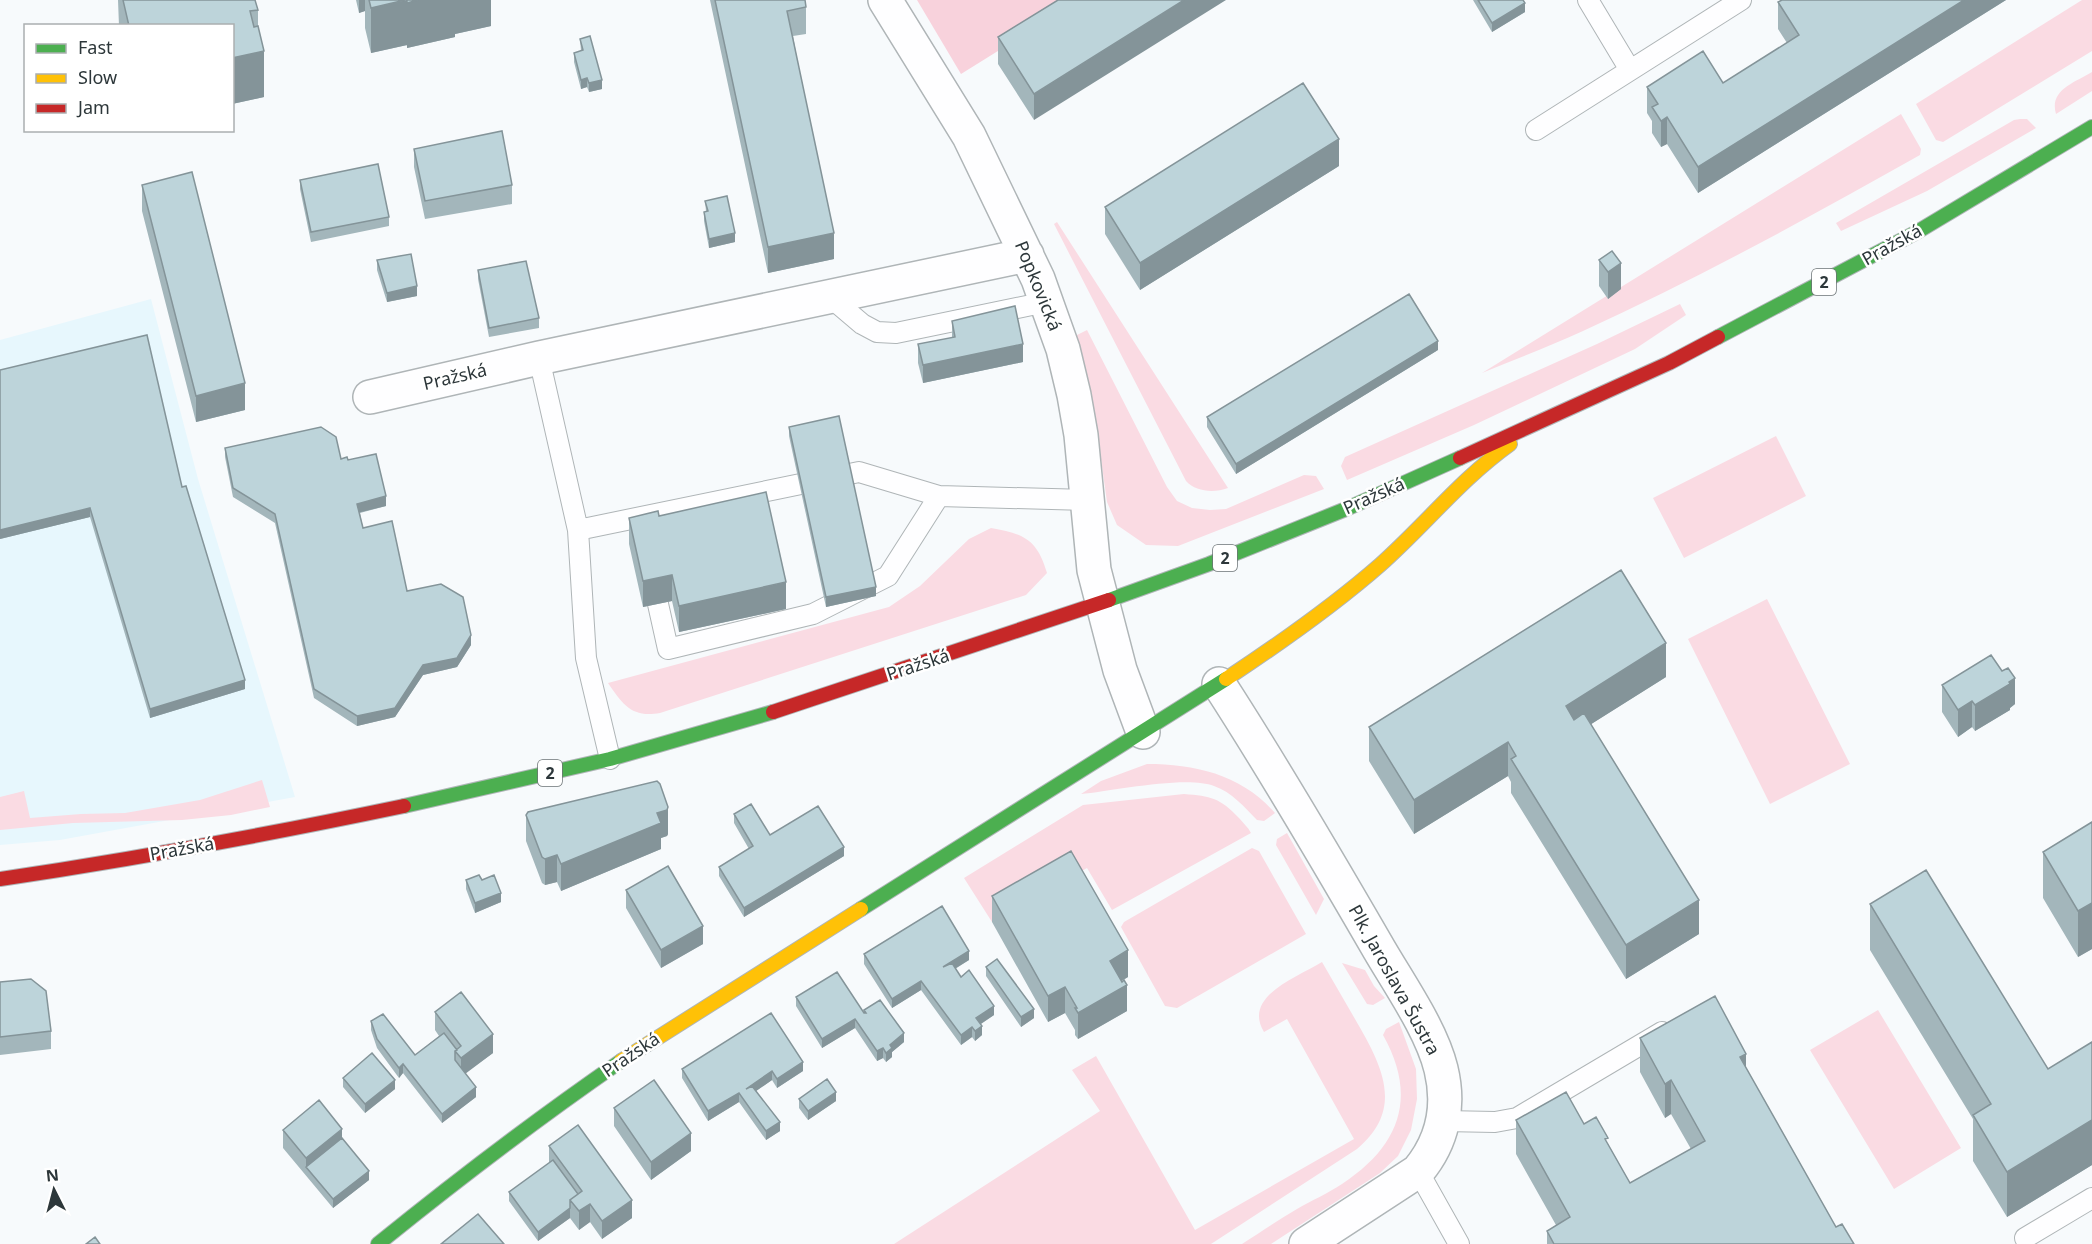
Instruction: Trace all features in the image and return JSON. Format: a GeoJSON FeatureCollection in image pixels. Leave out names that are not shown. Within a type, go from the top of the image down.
{"type":"FeatureCollection","features":[{"type":"Feature","properties":{"kind":"main road","name":"Pražská"},"geometry":{"type":"LineString","coordinates":[[0,879],[112,862],[318,824],[502,785],[610,759],[748,719],[1018,633],[1102,603],[1209,564],[1346,509],[1688,354],[1810,290],[1965,204],[2092,128]]}},
{"type":"Feature","properties":{"kind":"main road","name":"Pražská"},"geometry":{"type":"LineString","coordinates":[[378,1244],[529,1125],[631,1055],[1219,684],[1337,601],[1382,563],[1479,465],[1547,419]]}},
{"type":"Feature","properties":{"kind":"street","name":"Popkovická"},"geometry":{"type":"LineString","coordinates":[[885,0],[969,136],[1027,255],[1063,349],[1081,435],[1094,570],[1120,670],[1143,732]]}},
{"type":"Feature","properties":{"kind":"street","name":"Pražská"},"geometry":{"type":"LineString","coordinates":[[370,397],[539,358],[1027,255]]}},
{"type":"Feature","properties":{"kind":"street","name":"Plk. Jaroslava Šustra"},"geometry":{"type":"LineString","coordinates":[[1219,684],[1300,812],[1419,1020],[1440,1067],[1445,1104],[1444,1121],[1428,1159],[1418,1170],[1305,1244]]}},
{"type":"Feature","properties":{"kind":"lane"},"geometry":{"type":"LineString","coordinates":[[1588,0],[1630,70]]}},
{"type":"Feature","properties":{"kind":"lane"},"geometry":{"type":"LineString","coordinates":[[1536,130],[1741,0]]}},
{"type":"Feature","properties":{"kind":"lane"},"geometry":{"type":"LineString","coordinates":[[829,297],[862,324],[877,332],[896,333],[1046,302]]}},
{"type":"Feature","properties":{"kind":"lane"},"geometry":{"type":"LineString","coordinates":[[539,358],[578,530],[586,658],[610,759]]}},
{"type":"Feature","properties":{"kind":"lane"},"geometry":{"type":"LineString","coordinates":[[578,530],[640,525],[859,472],[939,496],[1088,500]]}},
{"type":"Feature","properties":{"kind":"lane"},"geometry":{"type":"LineString","coordinates":[[658,604],[668,649],[813,614],[888,576],[939,496]]}},
{"type":"Feature","properties":{"kind":"lane"},"geometry":{"type":"LineString","coordinates":[[1444,1121],[1496,1122],[1517,1118],[1675,1025]]}},
{"type":"Feature","properties":{"kind":"lane"},"geometry":{"type":"LineString","coordinates":[[1418,1170],[1459,1244]]}},
{"type":"Feature","properties":{"kind":"lane"},"geometry":{"type":"LineString","coordinates":[[2025,1238],[2092,1198]]}},
{"type":"Feature","properties":{"kind":"shaded area"},"geometry":{"type":"Polygon","coordinates":[[[917,0],[1080,0],[961,74],[917,0]]]}},
{"type":"Feature","properties":{"kind":"shaded area"},"geometry":{"type":"Polygon","coordinates":[[[2082,0],[2092,0],[2092,51],[1943,142],[1936,140],[1916,104],[2082,0]]]}},
{"type":"Feature","properties":{"kind":"shaded area"},"geometry":{"type":"Polygon","coordinates":[[[2092,72],[2092,91],[2056,114],[2056,99],[2060,93],[2092,72]]]}},
{"type":"Feature","properties":{"kind":"shaded area"},"geometry":{"type":"Polygon","coordinates":[[[1901,114],[1921,149],[1920,155],[1796,224],[1669,290],[1571,337],[1482,373],[1901,114]]]}},
{"type":"Feature","properties":{"kind":"shaded area"},"geometry":{"type":"Polygon","coordinates":[[[2027,119],[2036,128],[1927,191],[1841,231],[1836,223],[2014,120],[2027,119]]]}},
{"type":"Feature","properties":{"kind":"shaded area"},"geometry":{"type":"Polygon","coordinates":[[[1057,222],[1228,488],[1217,491],[1206,490],[1190,485],[1186,481],[1054,224],[1057,222]]]}},
{"type":"Feature","properties":{"kind":"shaded area"},"geometry":{"type":"Polygon","coordinates":[[[151,299],[198,479],[295,797],[60,840],[0,845],[0,340],[151,299]]]}},
{"type":"Feature","properties":{"kind":"shaded area"},"geometry":{"type":"Polygon","coordinates":[[[1680,304],[1686,315],[1635,349],[1474,425],[1347,480],[1341,466],[1345,457],[1597,344],[1680,304]]]}},
{"type":"Feature","properties":{"kind":"shaded area"},"geometry":{"type":"Polygon","coordinates":[[[1087,330],[1167,487],[1177,501],[1192,508],[1226,509],[1304,475],[1316,476],[1324,489],[1178,546],[1146,545],[1117,525],[1107,502],[1100,452],[1069,339],[1087,330]]]}},
{"type":"Feature","properties":{"kind":"shaded area"},"geometry":{"type":"Polygon","coordinates":[[[1776,436],[1806,496],[1684,558],[1653,498],[1776,436]]]}},
{"type":"Feature","properties":{"kind":"shaded area"},"geometry":{"type":"Polygon","coordinates":[[[991,528],[1021,536],[1034,545],[1039,552],[1047,573],[1026,595],[660,713],[635,712],[619,698],[608,683],[889,607],[920,586],[969,539],[991,528]]]}},
{"type":"Feature","properties":{"kind":"shaded area"},"geometry":{"type":"Polygon","coordinates":[[[1767,599],[1850,764],[1770,804],[1688,639],[1767,599]]]}},
{"type":"Feature","properties":{"kind":"shaded area"},"geometry":{"type":"Polygon","coordinates":[[[1147,764],[1183,766],[1217,774],[1248,789],[1275,813],[1264,821],[1257,820],[1226,792],[1202,783],[1168,783],[1081,794],[1101,781],[1147,764]]]}},
{"type":"Feature","properties":{"kind":"shaded area"},"geometry":{"type":"Polygon","coordinates":[[[262,780],[270,807],[231,815],[182,820],[73,823],[0,830],[0,797],[24,791],[30,818],[125,813],[200,800],[262,780]]]}},
{"type":"Feature","properties":{"kind":"shaded area"},"geometry":{"type":"Polygon","coordinates":[[[1184,794],[1208,797],[1220,802],[1239,818],[1251,833],[1112,910],[1087,868],[992,922],[964,878],[1083,805],[1184,794]]]}},
{"type":"Feature","properties":{"kind":"shaded area"},"geometry":{"type":"Polygon","coordinates":[[[1287,833],[1324,899],[1316,915],[1276,845],[1277,839],[1287,833]]]}},
{"type":"Feature","properties":{"kind":"shaded area"},"geometry":{"type":"Polygon","coordinates":[[[1252,848],[1259,851],[1306,934],[1177,1008],[1165,1006],[1121,927],[1124,922],[1252,848]]]}},
{"type":"Feature","properties":{"kind":"shaded area"},"geometry":{"type":"Polygon","coordinates":[[[1322,962],[1365,1036],[1380,1069],[1384,1086],[1385,1102],[1381,1118],[1372,1133],[1357,1149],[1211,1244],[894,1244],[1100,1111],[1072,1070],[1096,1056],[1195,1230],[1354,1139],[1287,1019],[1264,1032],[1259,1019],[1260,1008],[1266,998],[1287,981],[1322,962]]]}},
{"type":"Feature","properties":{"kind":"shaded area"},"geometry":{"type":"Polygon","coordinates":[[[1342,963],[1365,970],[1374,986],[1385,998],[1373,1005],[1367,1004],[1342,963]]]}},
{"type":"Feature","properties":{"kind":"shaded area"},"geometry":{"type":"Polygon","coordinates":[[[1878,1010],[1961,1148],[1894,1189],[1810,1050],[1878,1010]]]}},
{"type":"Feature","properties":{"kind":"shaded area"},"geometry":{"type":"Polygon","coordinates":[[[1399,1022],[1416,1069],[1417,1099],[1411,1130],[1398,1156],[1380,1173],[1271,1244],[1242,1244],[1290,1213],[1342,1184],[1362,1169],[1390,1137],[1401,1099],[1400,1079],[1394,1058],[1383,1035],[1386,1029],[1399,1022]]]}},
{"type":"Feature","properties":{"kind":"building"},"geometry":{"type":"Polygon","coordinates":[[[123,0],[255,0],[258,10],[250,11],[254,27],[258,26],[264,51],[234,58],[234,24],[129,24],[123,0]]]}},
{"type":"Feature","properties":{"kind":"building"},"geometry":{"type":"Polygon","coordinates":[[[369,0],[405,0],[371,8],[369,0]]]}},
{"type":"Feature","properties":{"kind":"building"},"geometry":{"type":"Polygon","coordinates":[[[715,0],[805,0],[806,7],[787,11],[834,233],[768,247],[715,0]]]}},
{"type":"Feature","properties":{"kind":"building"},"geometry":{"type":"Polygon","coordinates":[[[1058,0],[1184,0],[1034,94],[998,37],[1058,0]]]}},
{"type":"Feature","properties":{"kind":"building"},"geometry":{"type":"Polygon","coordinates":[[[1478,0],[1523,0],[1525,3],[1492,23],[1478,0]]]}},
{"type":"Feature","properties":{"kind":"building"},"geometry":{"type":"Polygon","coordinates":[[[1782,0],[1964,0],[1698,167],[1667,117],[1661,121],[1652,107],[1658,104],[1647,87],[1703,51],[1723,83],[1799,35],[1778,2],[1782,0]]]}},
{"type":"Feature","properties":{"kind":"building"},"geometry":{"type":"Polygon","coordinates":[[[590,36],[602,80],[589,83],[587,78],[581,80],[574,53],[583,50],[580,39],[590,36]]]}},
{"type":"Feature","properties":{"kind":"building"},"geometry":{"type":"Polygon","coordinates":[[[1303,83],[1339,139],[1140,263],[1105,207],[1303,83]]]}},
{"type":"Feature","properties":{"kind":"building"},"geometry":{"type":"Polygon","coordinates":[[[502,131],[512,185],[425,201],[414,149],[502,131]]]}},
{"type":"Feature","properties":{"kind":"building"},"geometry":{"type":"Polygon","coordinates":[[[378,164],[389,217],[311,232],[300,180],[378,164]]]}},
{"type":"Feature","properties":{"kind":"building"},"geometry":{"type":"Polygon","coordinates":[[[192,172],[245,383],[196,396],[142,185],[192,172]]]}},
{"type":"Feature","properties":{"kind":"building"},"geometry":{"type":"Polygon","coordinates":[[[727,196],[735,233],[709,239],[704,212],[708,211],[705,201],[727,196]]]}},
{"type":"Feature","properties":{"kind":"building"},"geometry":{"type":"Polygon","coordinates":[[[1612,251],[1621,263],[1608,272],[1599,260],[1612,251]]]}},
{"type":"Feature","properties":{"kind":"building"},"geometry":{"type":"Polygon","coordinates":[[[411,254],[417,286],[387,293],[377,260],[411,254]]]}},
{"type":"Feature","properties":{"kind":"building"},"geometry":{"type":"Polygon","coordinates":[[[526,261],[539,318],[489,328],[478,270],[526,261]]]}},
{"type":"Feature","properties":{"kind":"building"},"geometry":{"type":"Polygon","coordinates":[[[1409,294],[1438,341],[1236,464],[1207,417],[1409,294]]]}},
{"type":"Feature","properties":{"kind":"building"},"geometry":{"type":"Polygon","coordinates":[[[1015,306],[1023,344],[923,365],[918,344],[955,337],[952,321],[1015,306]]]}},
{"type":"Feature","properties":{"kind":"building"},"geometry":{"type":"Polygon","coordinates":[[[147,335],[182,487],[186,486],[245,680],[150,709],[90,508],[0,530],[0,370],[147,335]]]}},
{"type":"Feature","properties":{"kind":"building"},"geometry":{"type":"Polygon","coordinates":[[[839,416],[876,587],[826,597],[789,427],[839,416]]]}},
{"type":"Feature","properties":{"kind":"building"},"geometry":{"type":"Polygon","coordinates":[[[321,427],[336,437],[341,459],[347,457],[348,460],[376,454],[386,496],[357,504],[363,528],[392,521],[407,591],[441,584],[463,597],[471,635],[457,658],[423,665],[395,708],[357,716],[314,689],[275,514],[233,488],[225,448],[321,427]]]}},
{"type":"Feature","properties":{"kind":"building"},"geometry":{"type":"Polygon","coordinates":[[[766,492],[786,582],[679,606],[672,575],[643,581],[629,518],[658,511],[659,516],[766,492]]]}},
{"type":"Feature","properties":{"kind":"building"},"geometry":{"type":"Polygon","coordinates":[[[1621,570],[1666,643],[1566,706],[1574,720],[1584,713],[1699,900],[1626,945],[1511,759],[1516,756],[1508,742],[1414,800],[1369,727],[1621,570]]]}},
{"type":"Feature","properties":{"kind":"building"},"geometry":{"type":"Polygon","coordinates":[[[1991,655],[2002,671],[2008,668],[2015,678],[2009,682],[2010,684],[1975,705],[1972,701],[1958,710],[1942,685],[1991,655]]]}},
{"type":"Feature","properties":{"kind":"building"},"geometry":{"type":"Polygon","coordinates":[[[657,781],[668,807],[667,810],[657,813],[661,823],[561,864],[557,855],[545,859],[542,857],[526,815],[528,812],[657,781]]]}},
{"type":"Feature","properties":{"kind":"building"},"geometry":{"type":"Polygon","coordinates":[[[751,804],[770,835],[818,806],[844,847],[744,908],[719,867],[753,846],[734,814],[751,804]]]}},
{"type":"Feature","properties":{"kind":"building"},"geometry":{"type":"Polygon","coordinates":[[[2092,822],[2092,903],[2078,911],[2043,852],[2092,822]]]}},
{"type":"Feature","properties":{"kind":"building"},"geometry":{"type":"Polygon","coordinates":[[[1071,851],[1128,950],[1110,961],[1122,982],[1124,980],[1127,985],[1078,1013],[1065,987],[1048,996],[992,896],[1071,851]]]}},
{"type":"Feature","properties":{"kind":"building"},"geometry":{"type":"Polygon","coordinates":[[[668,866],[703,926],[661,950],[626,890],[668,866]]]}},
{"type":"Feature","properties":{"kind":"building"},"geometry":{"type":"Polygon","coordinates":[[[1926,870],[2048,1069],[2092,1042],[2092,1120],[2007,1172],[1973,1115],[1991,1104],[1870,904],[1926,870]]]}},
{"type":"Feature","properties":{"kind":"building"},"geometry":{"type":"Polygon","coordinates":[[[479,875],[482,880],[494,875],[501,893],[475,903],[466,880],[479,875]]]}},
{"type":"Feature","properties":{"kind":"building"},"geometry":{"type":"Polygon","coordinates":[[[942,906],[969,951],[943,967],[952,963],[961,977],[969,970],[994,1006],[976,1018],[982,1026],[975,1031],[972,1027],[961,1035],[921,981],[892,999],[864,954],[942,906]]]}},
{"type":"Feature","properties":{"kind":"building"},"geometry":{"type":"Polygon","coordinates":[[[997,959],[1034,1009],[1021,1017],[986,967],[997,959]]]}},
{"type":"Feature","properties":{"kind":"building"},"geometry":{"type":"Polygon","coordinates":[[[837,972],[864,1013],[866,1013],[864,1010],[880,1000],[904,1033],[890,1045],[892,1048],[886,1053],[883,1048],[877,1051],[855,1019],[822,1039],[796,997],[837,972]]]}},
{"type":"Feature","properties":{"kind":"building"},"geometry":{"type":"Polygon","coordinates":[[[31,979],[46,991],[51,1031],[0,1037],[0,982],[31,979]]]}},
{"type":"Feature","properties":{"kind":"building"},"geometry":{"type":"Polygon","coordinates":[[[461,992],[493,1034],[461,1058],[455,1051],[461,1046],[435,1012],[461,992]]]}},
{"type":"Feature","properties":{"kind":"building"},"geometry":{"type":"Polygon","coordinates":[[[1715,996],[1746,1054],[1740,1057],[1836,1227],[1842,1224],[1854,1244],[1554,1244],[1547,1231],[1570,1217],[1516,1120],[1566,1092],[1584,1124],[1596,1117],[1608,1138],[1605,1139],[1630,1183],[1705,1141],[1671,1080],[1665,1084],[1640,1038],[1715,996]]]}},
{"type":"Feature","properties":{"kind":"building"},"geometry":{"type":"Polygon","coordinates":[[[771,1013],[803,1062],[777,1079],[772,1071],[746,1089],[752,1086],[780,1122],[766,1131],[739,1093],[708,1111],[682,1069],[771,1013]]]}},
{"type":"Feature","properties":{"kind":"building"},"geometry":{"type":"Polygon","coordinates":[[[383,1014],[415,1055],[444,1033],[457,1050],[455,1060],[476,1087],[442,1114],[403,1064],[399,1068],[377,1039],[371,1021],[383,1014]]]}},
{"type":"Feature","properties":{"kind":"building"},"geometry":{"type":"Polygon","coordinates":[[[372,1053],[395,1080],[365,1104],[343,1078],[372,1053]]]}},
{"type":"Feature","properties":{"kind":"building"},"geometry":{"type":"Polygon","coordinates":[[[827,1079],[836,1092],[808,1111],[799,1099],[827,1079]]]}},
{"type":"Feature","properties":{"kind":"building"},"geometry":{"type":"Polygon","coordinates":[[[654,1080],[691,1133],[651,1162],[614,1108],[654,1080]]]}},
{"type":"Feature","properties":{"kind":"building"},"geometry":{"type":"Polygon","coordinates":[[[319,1100],[342,1129],[306,1158],[283,1130],[319,1100]]]}},
{"type":"Feature","properties":{"kind":"building"},"geometry":{"type":"Polygon","coordinates":[[[578,1125],[632,1200],[602,1221],[590,1204],[579,1211],[570,1200],[582,1191],[549,1146],[578,1125]]]}},
{"type":"Feature","properties":{"kind":"building"},"geometry":{"type":"Polygon","coordinates":[[[342,1138],[369,1171],[333,1199],[306,1167],[342,1138]]]}},
{"type":"Feature","properties":{"kind":"building"},"geometry":{"type":"Polygon","coordinates":[[[553,1160],[578,1194],[570,1200],[570,1208],[538,1232],[509,1192],[553,1160]]]}},
{"type":"Feature","properties":{"kind":"building"},"geometry":{"type":"Polygon","coordinates":[[[478,1214],[504,1244],[441,1244],[478,1214]]]}},
{"type":"Feature","properties":{"kind":"building"},"geometry":{"type":"Polygon","coordinates":[[[95,1237],[100,1244],[86,1244],[95,1237]]]}},
{"type":"Feature","properties":{"kind":"traffic: fast"},"geometry":{"type":"LineString","coordinates":[[1718,337],[1917,232],[2092,127]]}},
{"type":"Feature","properties":{"kind":"traffic: fast"},"geometry":{"type":"LineString","coordinates":[[1109,600],[1209,564],[1346,509],[1460,458]]}},
{"type":"Feature","properties":{"kind":"traffic: fast"},"geometry":{"type":"LineString","coordinates":[[861,909],[1226,679]]}},
{"type":"Feature","properties":{"kind":"traffic: fast"},"geometry":{"type":"LineString","coordinates":[[404,806],[610,759],[773,712]]}},
{"type":"Feature","properties":{"kind":"traffic: fast"},"geometry":{"type":"LineString","coordinates":[[378,1244],[498,1150],[621,1061]]}},
{"type":"Feature","properties":{"kind":"traffic: slow"},"geometry":{"type":"LineString","coordinates":[[1226,679],[1305,625],[1362,581],[1475,472],[1510,444]]}},
{"type":"Feature","properties":{"kind":"traffic: slow"},"geometry":{"type":"LineString","coordinates":[[621,1061],[861,909]]}},
{"type":"Feature","properties":{"kind":"traffic: jam"},"geometry":{"type":"LineString","coordinates":[[1460,458],[1669,363],[1718,337]]}},
{"type":"Feature","properties":{"kind":"traffic: jam"},"geometry":{"type":"LineString","coordinates":[[773,712],[1109,600]]}},
{"type":"Feature","properties":{"kind":"traffic: jam"},"geometry":{"type":"LineString","coordinates":[[0,879],[202,846],[404,806]]}}]}
